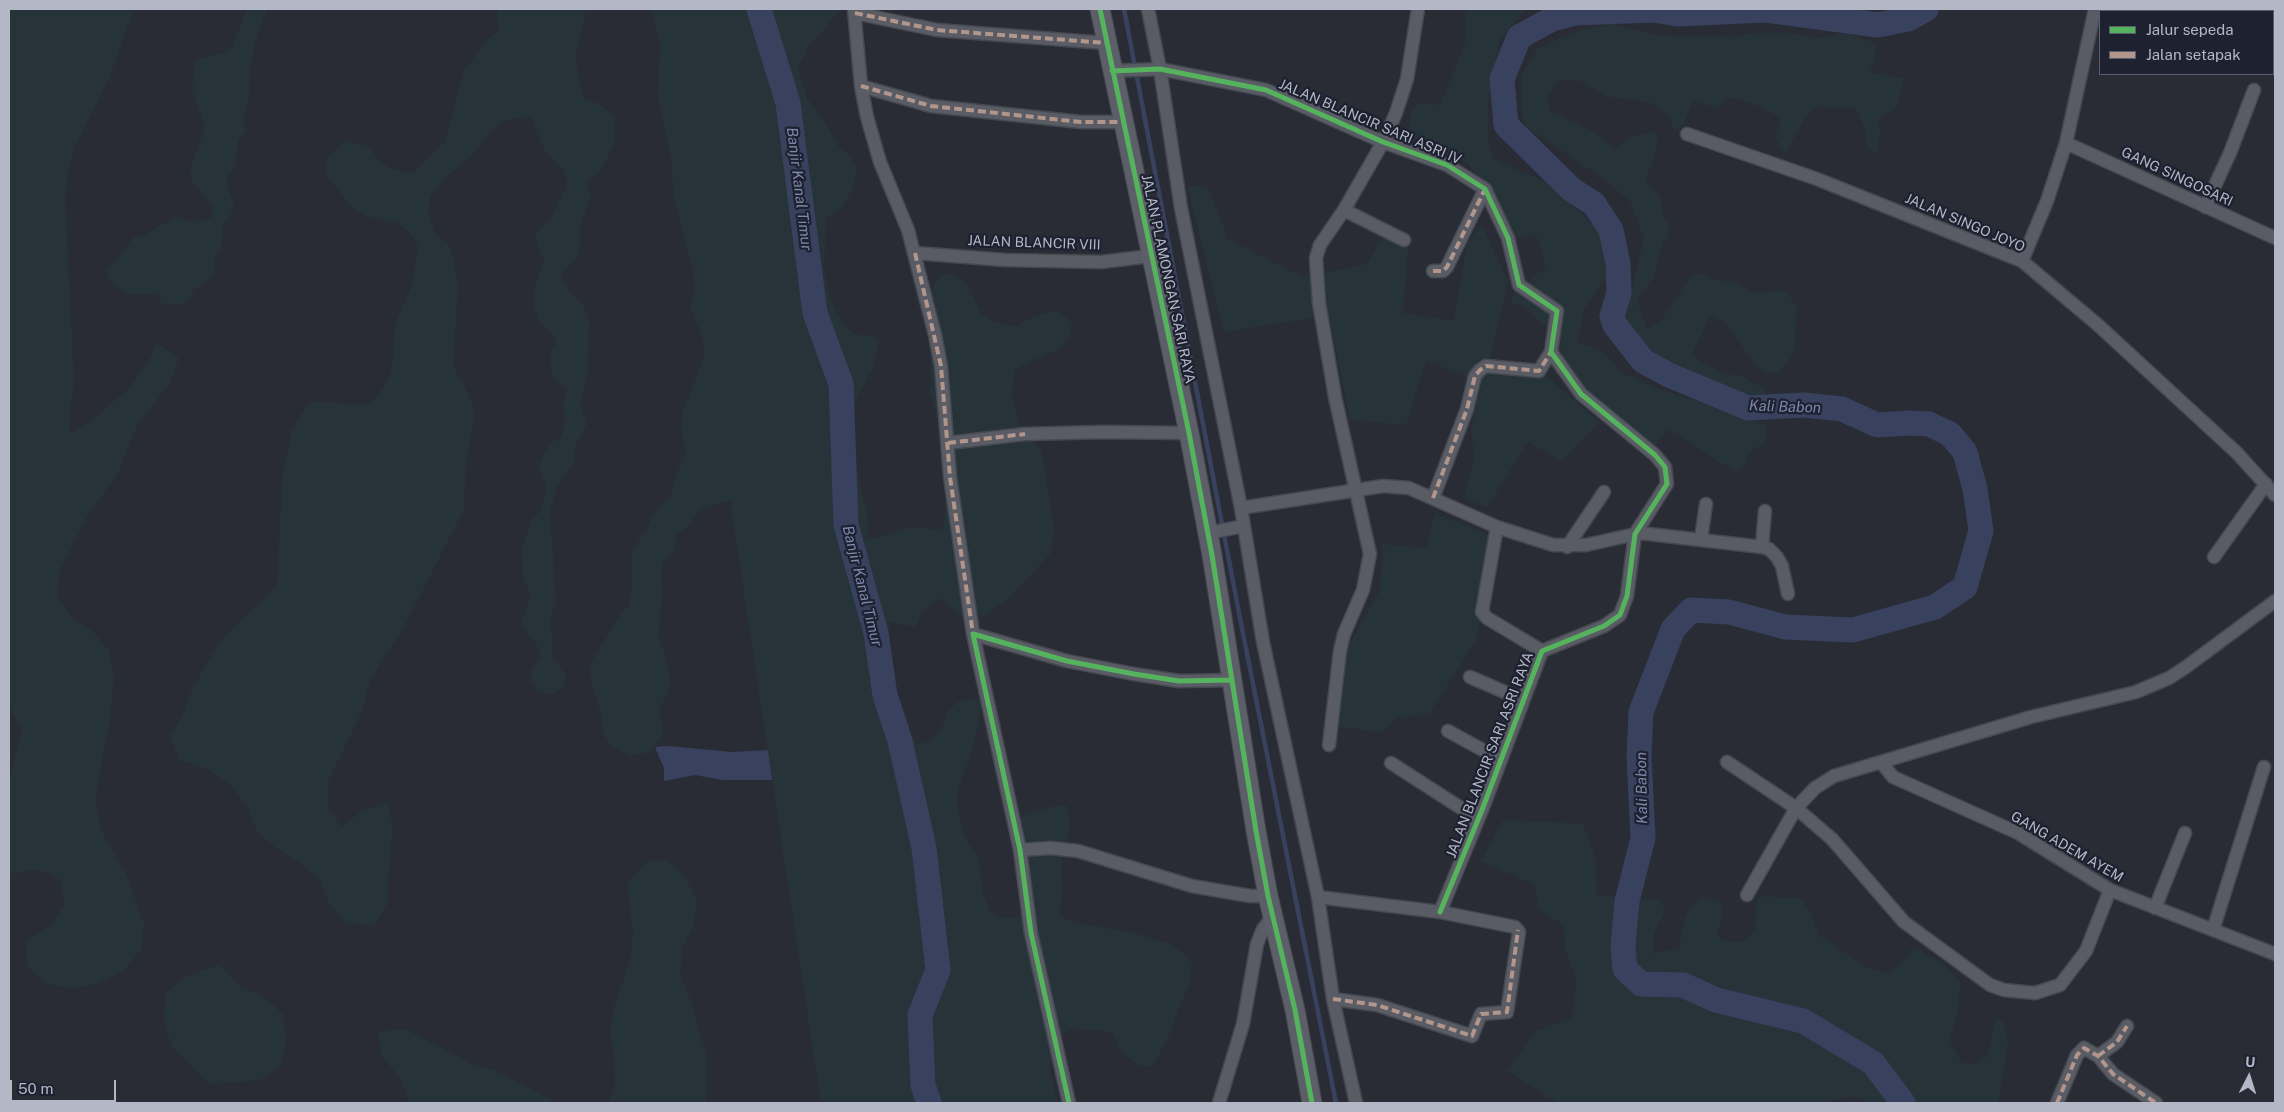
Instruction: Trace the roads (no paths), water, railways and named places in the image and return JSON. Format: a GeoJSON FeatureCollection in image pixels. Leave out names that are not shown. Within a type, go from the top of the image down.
{"type":"FeatureCollection","features":[{"type":"Feature","properties":{"kind":"street","name":"JALAN PLAMONGAN SARI RAYA"},"geometry":{"type":"LineString","coordinates":[[1100,9],[1106,43],[1117,70],[1123,122],[1212,532],[1212,555],[1268,896],[1296,1010],[1312,1103]]}},
{"type":"Feature","properties":{"kind":"street"},"geometry":{"type":"LineString","coordinates":[[1148,9],[1160,69],[1181,208],[1241,508],[1263,642],[1318,898],[1333,999],[1356,1103]]}},
{"type":"Feature","properties":{"kind":"street"},"geometry":{"type":"LineString","coordinates":[[1329,745],[1340,651],[1344,634],[1363,590],[1370,554],[1354,491],[1335,398],[1316,268],[1320,246],[1344,210],[1383,142],[1396,113],[1407,79],[1418,9]]}},
{"type":"Feature","properties":{"kind":"street"},"geometry":{"type":"LineString","coordinates":[[2022,261],[2047,201],[2066,143],[2095,9]]}},
{"type":"Feature","properties":{"kind":"street"},"geometry":{"type":"LineString","coordinates":[[1069,1103],[1031,932],[1020,850],[973,634],[950,476],[941,366],[915,253],[904,220],[880,162],[867,117],[861,86],[855,11],[937,30],[1106,43]]}},
{"type":"Feature","properties":{"kind":"street","name":"JALAN BLANCIR SARI ASRI IV"},"geometry":{"type":"LineString","coordinates":[[1117,70],[1160,69],[1266,90],[1383,142],[1447,165],[1485,189]]}},
{"type":"Feature","properties":{"kind":"street"},"geometry":{"type":"LineString","coordinates":[[861,86],[931,106],[964,111],[1081,122],[1123,122]]}},
{"type":"Feature","properties":{"kind":"street"},"geometry":{"type":"LineString","coordinates":[[2205,207],[2230,153],[2254,90]]}},
{"type":"Feature","properties":{"kind":"street","name":"JALAN SINGO JOYO"},"geometry":{"type":"LineString","coordinates":[[1686,134],[1817,178],[2022,261],[2098,325],[2237,453],[2275,495]]}},
{"type":"Feature","properties":{"kind":"street","name":"GANG SINGOSARI"},"geometry":{"type":"LineString","coordinates":[[2066,143],[2275,238]]}},
{"type":"Feature","properties":{"kind":"street"},"geometry":{"type":"LineString","coordinates":[[1433,271],[1443,271],[1447,267],[1485,189]]}},
{"type":"Feature","properties":{"kind":"street"},"geometry":{"type":"LineString","coordinates":[[1433,498],[1467,410],[1475,376],[1486,366],[1539,371],[1550,352],[1557,311],[1519,285],[1508,238],[1485,189]]}},
{"type":"Feature","properties":{"kind":"street"},"geometry":{"type":"LineString","coordinates":[[1344,210],[1404,240]]}},
{"type":"Feature","properties":{"kind":"street","name":"JALAN BLANCIR VIII"},"geometry":{"type":"LineString","coordinates":[[915,253],[1006,260],[1101,262],[1151,256]]}},
{"type":"Feature","properties":{"kind":"street"},"geometry":{"type":"LineString","coordinates":[[1550,352],[1581,394],[1655,455],[1665,467],[1666,484],[1635,534]]}},
{"type":"Feature","properties":{"kind":"street"},"geometry":{"type":"LineString","coordinates":[[948,443],[1025,434],[1103,432],[1189,433]]}},
{"type":"Feature","properties":{"kind":"street"},"geometry":{"type":"LineString","coordinates":[[2214,557],[2266,484]]}},
{"type":"Feature","properties":{"kind":"street"},"geometry":{"type":"LineString","coordinates":[[1241,508],[1383,486],[1397,486],[1409,488],[1497,527],[1532,540],[1567,547],[1586,545],[1635,534],[1656,534],[1762,547],[1769,549],[1782,566],[1788,594]]}},
{"type":"Feature","properties":{"kind":"street"},"geometry":{"type":"LineString","coordinates":[[1567,547],[1604,492]]}},
{"type":"Feature","properties":{"kind":"street"},"geometry":{"type":"LineString","coordinates":[[1701,539],[1706,504]]}},
{"type":"Feature","properties":{"kind":"street"},"geometry":{"type":"LineString","coordinates":[[1762,547],[1765,511]]}},
{"type":"Feature","properties":{"kind":"street"},"geometry":{"type":"LineString","coordinates":[[1212,532],[1244,526]]}},
{"type":"Feature","properties":{"kind":"street"},"geometry":{"type":"LineString","coordinates":[[1497,527],[1482,612],[1487,618],[1542,651]]}},
{"type":"Feature","properties":{"kind":"street","name":"JALAN BLANCIR SARI ASRI RAYA"},"geometry":{"type":"LineString","coordinates":[[1440,912],[1478,819],[1542,651],[1604,626],[1620,615],[1626,596],[1635,534]]}},
{"type":"Feature","properties":{"kind":"street"},"geometry":{"type":"LineString","coordinates":[[1747,895],[1796,808],[1815,788],[1834,776],[2030,717],[2136,692],[2170,678],[2186,668],[2275,601]]}},
{"type":"Feature","properties":{"kind":"street"},"geometry":{"type":"LineString","coordinates":[[973,634],[1067,661],[1179,682],[1232,680]]}},
{"type":"Feature","properties":{"kind":"street"},"geometry":{"type":"LineString","coordinates":[[1470,678],[1523,700]]}},
{"type":"Feature","properties":{"kind":"street"},"geometry":{"type":"LineString","coordinates":[[1448,732],[1501,760]]}},
{"type":"Feature","properties":{"kind":"street"},"geometry":{"type":"LineString","coordinates":[[1727,762],[1796,808],[1832,839],[1904,922],[1990,985],[2004,990],[2035,992],[2060,985],[2086,952],[2110,890]]}},
{"type":"Feature","properties":{"kind":"street","name":"GANG ADEM AYEM"},"geometry":{"type":"LineString","coordinates":[[1881,762],[1893,776],[2018,833],[2110,890],[2275,954]]}},
{"type":"Feature","properties":{"kind":"street"},"geometry":{"type":"LineString","coordinates":[[1391,763],[1478,819]]}},
{"type":"Feature","properties":{"kind":"street"},"geometry":{"type":"LineString","coordinates":[[2213,930],[2264,768]]}},
{"type":"Feature","properties":{"kind":"street"},"geometry":{"type":"LineString","coordinates":[[2155,908],[2185,833]]}},
{"type":"Feature","properties":{"kind":"street"},"geometry":{"type":"LineString","coordinates":[[1020,850],[1051,848],[1078,851],[1192,886],[1250,896],[1268,896]]}},
{"type":"Feature","properties":{"kind":"street"},"geometry":{"type":"LineString","coordinates":[[1318,898],[1440,912],[1515,927],[1518,930],[1507,1011],[1504,1013],[1481,1014],[1472,1036],[1377,1006],[1333,999]]}},
{"type":"Feature","properties":{"kind":"street"},"geometry":{"type":"LineString","coordinates":[[1219,1103],[1243,1024],[1257,944],[1263,929],[1273,916]]}},
{"type":"Feature","properties":{"kind":"street"},"geometry":{"type":"LineString","coordinates":[[2098,1056],[2117,1042],[2127,1026]]}},
{"type":"Feature","properties":{"kind":"street"},"geometry":{"type":"LineString","coordinates":[[2057,1103],[2080,1050],[2087,1049],[2098,1056],[2113,1074],[2156,1103]]}},
{"type":"Feature","properties":{"kind":"water"},"geometry":{"type":"Polygon","coordinates":[[[668,746],[732,752],[768,750],[772,780],[722,780],[695,775],[664,781],[664,768],[655,747],[668,746]]]}},
{"type":"Feature","properties":{"kind":"waterway","name":"Banjir Kanal Timur"},"geometry":{"type":"LineString","coordinates":[[759,9],[788,103],[815,313],[841,384],[846,525],[876,633],[885,695],[900,741],[924,848],[938,970],[920,1015],[923,1085],[929,1103]]}},
{"type":"Feature","properties":{"kind":"waterway"},"geometry":{"type":"LineString","coordinates":[[1124,9],[1239,613],[1336,1103]]}},
{"type":"Feature","properties":{"kind":"waterway","name":"Kali Babon"},"geometry":{"type":"LineString","coordinates":[[1903,1103],[1873,1063],[1803,1021],[1716,1000],[1683,985],[1641,984],[1625,969],[1623,946],[1627,901],[1643,838],[1639,756],[1641,712],[1673,629],[1691,610],[1729,612],[1785,627],[1853,630],[1935,607],[1965,587],[1981,531],[1975,489],[1965,452],[1950,434],[1929,424],[1877,425],[1842,409],[1804,405],[1748,408],[1669,375],[1643,361],[1615,325],[1612,316],[1619,293],[1618,263],[1611,230],[1594,204],[1571,189],[1506,125],[1502,79],[1519,37],[1552,19],[1575,13],[1654,10],[1677,14],[1766,10],[1878,25],[1908,19],[1926,9]]}}]}
